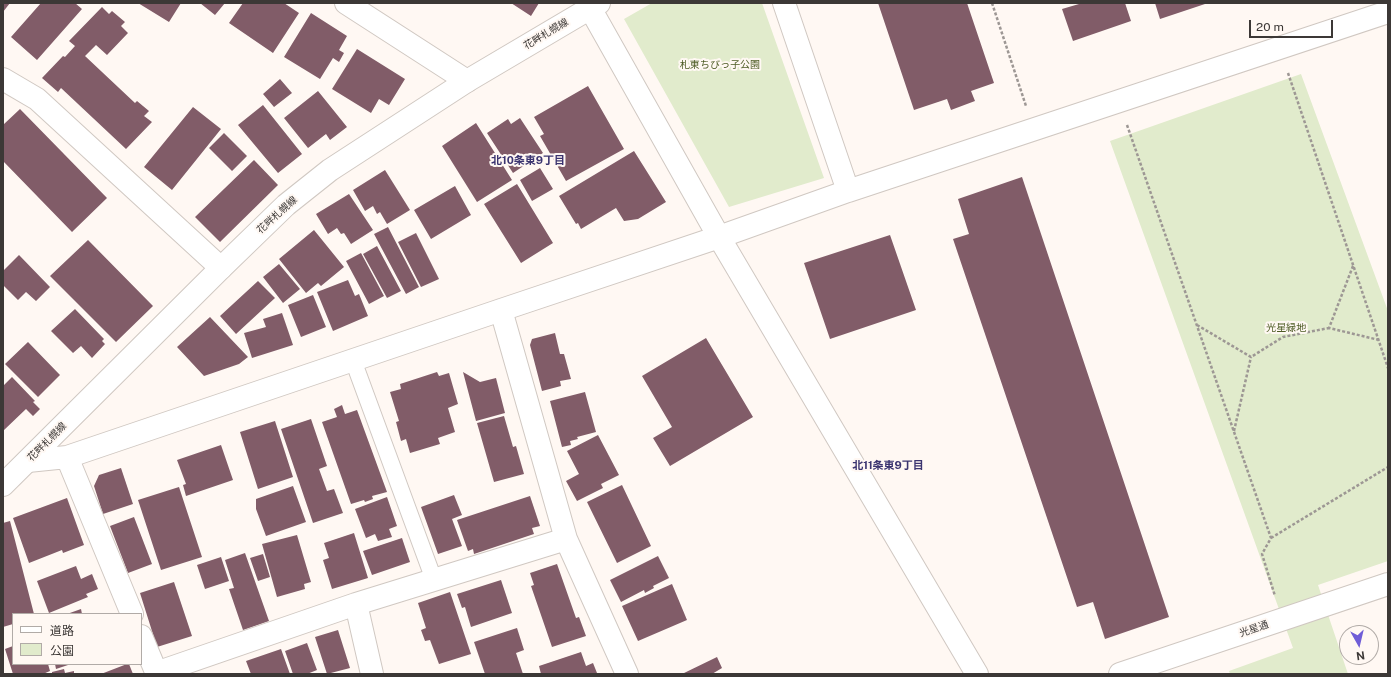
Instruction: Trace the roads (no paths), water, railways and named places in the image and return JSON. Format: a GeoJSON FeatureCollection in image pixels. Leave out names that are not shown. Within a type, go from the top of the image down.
{"type":"FeatureCollection","features":[{"type":"Feature","properties":{"kind":"street"},"geometry":{"type":"LineString","coordinates":[[346,3],[467,81]]}},
{"type":"Feature","properties":{"kind":"street"},"geometry":{"type":"LineString","coordinates":[[784,3],[848,192]]}},
{"type":"Feature","properties":{"kind":"street"},"geometry":{"type":"LineString","coordinates":[[594,6],[719,237],[977,674]]}},
{"type":"Feature","properties":{"kind":"street","name":"花畔札幌線"},"geometry":{"type":"LineString","coordinates":[[5,480],[28,461],[286,205],[330,170],[467,81],[594,6]]}},
{"type":"Feature","properties":{"kind":"street"},"geometry":{"type":"LineString","coordinates":[[28,461],[67,457],[848,192],[1388,12]]}},
{"type":"Feature","properties":{"kind":"street"},"geometry":{"type":"LineString","coordinates":[[3,79],[37,99],[221,268]]}},
{"type":"Feature","properties":{"kind":"street"},"geometry":{"type":"LineString","coordinates":[[501,310],[566,539],[627,674]]}},
{"type":"Feature","properties":{"kind":"street"},"geometry":{"type":"LineString","coordinates":[[67,457],[132,613]]}},
{"type":"Feature","properties":{"kind":"street"},"geometry":{"type":"LineString","coordinates":[[142,638],[157,674],[356,604],[566,539]]}},
{"type":"Feature","properties":{"kind":"street","name":"光星通"},"geometry":{"type":"LineString","coordinates":[[1120,674],[1388,584]]}},
{"type":"Feature","properties":{"kind":"street"},"geometry":{"type":"LineString","coordinates":[[356,604],[372,674]]}},
{"type":"Feature","properties":{"kind":"lane"},"geometry":{"type":"LineString","coordinates":[[353,360],[434,580]]}},
{"type":"Feature","properties":{"kind":"district","name":"北10条東9丁目"},"geometry":{"type":"Point","coordinates":[528,161]}},
{"type":"Feature","properties":{"kind":"district","name":"北11条東9丁目"},"geometry":{"type":"Point","coordinates":[888,466]}},
{"type":"Feature","properties":{"kind":"park label","name":"札東ちびっ子公園"},"geometry":{"type":"Point","coordinates":[720,65]}},
{"type":"Feature","properties":{"kind":"park label","name":"光星緑地"},"geometry":{"type":"Point","coordinates":[1286,328]}}]}
